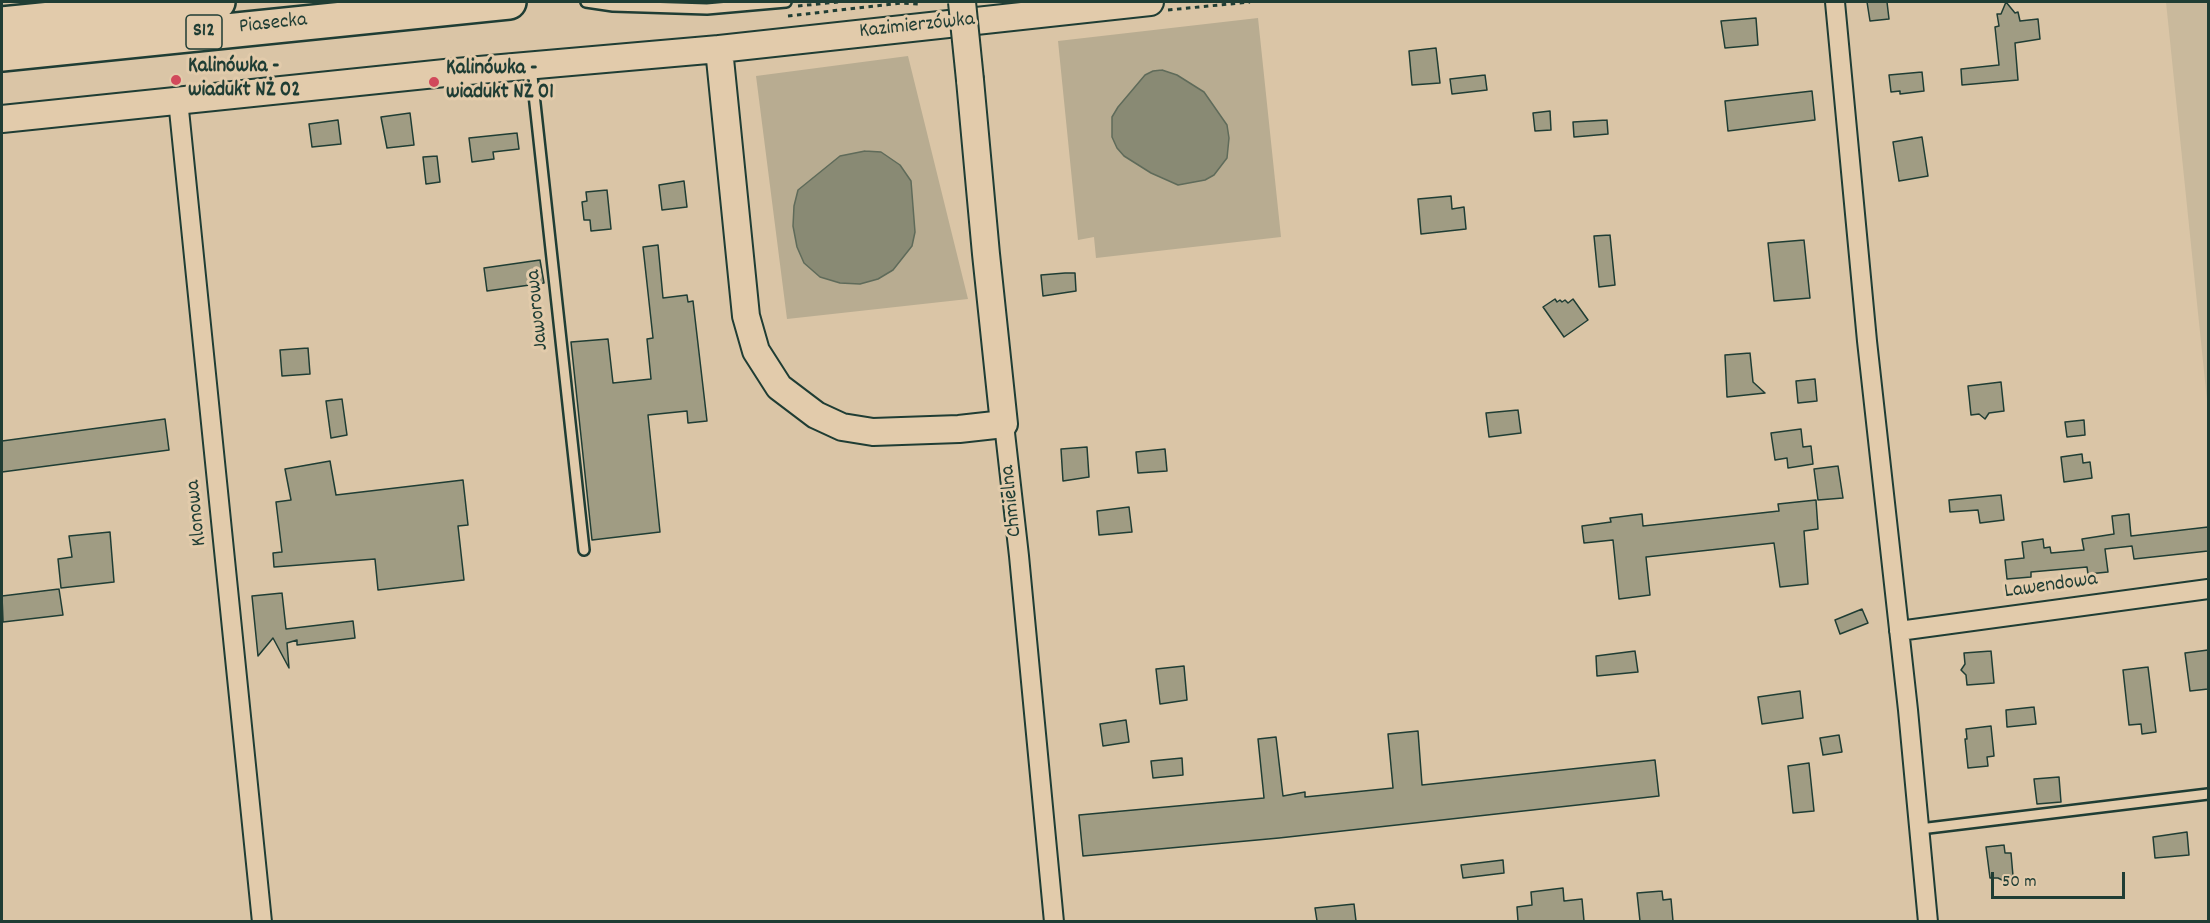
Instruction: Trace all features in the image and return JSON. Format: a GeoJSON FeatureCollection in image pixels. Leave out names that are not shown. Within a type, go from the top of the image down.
{"type":"FeatureCollection","features":[{"type":"Feature","properties":{"kind":"highway","name":"Piasecka"},"geometry":{"type":"LineString","coordinates":[[2,24],[218,2]]}},
{"type":"Feature","properties":{"kind":"highway","name":"Piasecka"},"geometry":{"type":"LineString","coordinates":[[2,54],[510,2]]}},
{"type":"Feature","properties":{"kind":"street","name":"Chmielna"},"geometry":{"type":"LineString","coordinates":[[962,2],[1054,921]]}},
{"type":"Feature","properties":{"kind":"street","name":"Kazimierzówka"},"geometry":{"type":"LineString","coordinates":[[2,119],[530,65],[719,49],[1150,2]]}},
{"type":"Feature","properties":{"kind":"street"},"geometry":{"type":"LineString","coordinates":[[1835,2],[1867,341],[1928,921]]}},
{"type":"Feature","properties":{"kind":"street"},"geometry":{"type":"LineString","coordinates":[[719,49],[746,316],[756,351],[779,387],[816,415],[842,427],[873,432],[959,429],[1004,424]]}},
{"type":"Feature","properties":{"kind":"street","name":"Klonowa"},"geometry":{"type":"LineString","coordinates":[[178,100],[262,921]]}},
{"type":"Feature","properties":{"kind":"street","name":"Lawendowa"},"geometry":{"type":"LineString","coordinates":[[1899,631],[2208,589]]}},
{"type":"Feature","properties":{"kind":"lane"},"geometry":{"type":"LineString","coordinates":[[586,2],[613,6],[707,9],[786,2]]}},
{"type":"Feature","properties":{"kind":"lane","name":"Jaworowa"},"geometry":{"type":"LineString","coordinates":[[530,65],[584,550]]}},
{"type":"Feature","properties":{"kind":"lane"},"geometry":{"type":"LineString","coordinates":[[1920,829],[2208,794]]}},
{"type":"Feature","properties":{"kind":"path"},"geometry":{"type":"LineString","coordinates":[[781,17],[868,8],[901,2]]}},
{"type":"Feature","properties":{"kind":"shaded area"},"geometry":{"type":"Polygon","coordinates":[[[2166,2],[2208,2],[2208,400],[2207,400],[2166,2]]]}},
{"type":"Feature","properties":{"kind":"shaded area"},"geometry":{"type":"Polygon","coordinates":[[[1258,18],[1281,237],[1096,258],[1094,237],[1078,240],[1058,41],[1258,18]]]}},
{"type":"Feature","properties":{"kind":"shaded area"},"geometry":{"type":"Polygon","coordinates":[[[908,56],[968,299],[787,319],[756,76],[908,56]]]}},
{"type":"Feature","properties":{"kind":"shaded area"},"geometry":{"type":"Polygon","coordinates":[[[1162,70],[1177,75],[1204,92],[1227,125],[1229,138],[1227,158],[1214,175],[1205,180],[1178,185],[1151,173],[1124,156],[1112,137],[1112,117],[1118,107],[1145,75],[1162,70]]]}},
{"type":"Feature","properties":{"kind":"shaded area"},"geometry":{"type":"Polygon","coordinates":[[[865,151],[881,152],[900,165],[911,181],[915,232],[912,246],[893,270],[878,279],[860,284],[840,283],[820,277],[804,263],[797,247],[793,226],[794,206],[798,190],[840,156],[865,151]]]}},
{"type":"Feature","properties":{"kind":"building"},"geometry":{"type":"Polygon","coordinates":[[[1867,2],[1887,2],[1889,19],[1870,21],[1867,2]]]}},
{"type":"Feature","properties":{"kind":"building"},"geometry":{"type":"Polygon","coordinates":[[[2006,2],[2015,13],[2018,12],[2020,21],[2038,19],[2040,39],[2015,43],[2018,80],[1962,85],[1961,69],[1999,65],[1995,27],[1999,26],[1997,14],[2001,14],[2006,2]]]}},
{"type":"Feature","properties":{"kind":"building"},"geometry":{"type":"Polygon","coordinates":[[[1756,18],[1758,45],[1725,48],[1721,21],[1756,18]]]}},
{"type":"Feature","properties":{"kind":"building"},"geometry":{"type":"Polygon","coordinates":[[[1436,48],[1440,83],[1412,85],[1409,51],[1436,48]]]}},
{"type":"Feature","properties":{"kind":"building"},"geometry":{"type":"Polygon","coordinates":[[[1922,72],[1924,91],[1900,94],[1900,91],[1891,92],[1889,75],[1922,72]]]}},
{"type":"Feature","properties":{"kind":"building"},"geometry":{"type":"Polygon","coordinates":[[[1485,75],[1487,90],[1452,94],[1450,79],[1485,75]]]}},
{"type":"Feature","properties":{"kind":"building"},"geometry":{"type":"Polygon","coordinates":[[[1812,91],[1815,120],[1728,131],[1725,101],[1812,91]]]}},
{"type":"Feature","properties":{"kind":"building"},"geometry":{"type":"Polygon","coordinates":[[[1550,111],[1551,130],[1535,131],[1533,113],[1550,111]]]}},
{"type":"Feature","properties":{"kind":"building"},"geometry":{"type":"Polygon","coordinates":[[[410,113],[414,145],[387,148],[381,117],[410,113]]]}},
{"type":"Feature","properties":{"kind":"building"},"geometry":{"type":"Polygon","coordinates":[[[338,120],[341,144],[312,147],[309,124],[338,120]]]}},
{"type":"Feature","properties":{"kind":"building"},"geometry":{"type":"Polygon","coordinates":[[[1607,120],[1608,134],[1574,137],[1573,122],[1607,120]]]}},
{"type":"Feature","properties":{"kind":"building"},"geometry":{"type":"Polygon","coordinates":[[[517,133],[519,149],[493,152],[494,159],[472,162],[469,138],[517,133]]]}},
{"type":"Feature","properties":{"kind":"building"},"geometry":{"type":"Polygon","coordinates":[[[1922,137],[1928,176],[1899,181],[1893,142],[1922,137]]]}},
{"type":"Feature","properties":{"kind":"building"},"geometry":{"type":"Polygon","coordinates":[[[437,156],[440,182],[426,184],[423,157],[437,156]]]}},
{"type":"Feature","properties":{"kind":"building"},"geometry":{"type":"Polygon","coordinates":[[[684,181],[687,207],[662,210],[659,185],[684,181]]]}},
{"type":"Feature","properties":{"kind":"building"},"geometry":{"type":"Polygon","coordinates":[[[607,190],[611,229],[591,231],[590,220],[584,220],[582,202],[587,201],[586,192],[607,190]]]}},
{"type":"Feature","properties":{"kind":"building"},"geometry":{"type":"Polygon","coordinates":[[[1451,196],[1452,209],[1464,207],[1466,229],[1421,234],[1418,199],[1451,196]]]}},
{"type":"Feature","properties":{"kind":"building"},"geometry":{"type":"Polygon","coordinates":[[[1610,235],[1615,285],[1599,287],[1594,236],[1610,235]]]}},
{"type":"Feature","properties":{"kind":"building"},"geometry":{"type":"Polygon","coordinates":[[[1804,240],[1810,298],[1774,301],[1768,243],[1804,240]]]}},
{"type":"Feature","properties":{"kind":"building"},"geometry":{"type":"Polygon","coordinates":[[[658,245],[663,298],[687,295],[688,302],[693,301],[707,421],[688,423],[687,411],[648,415],[660,532],[592,540],[571,342],[608,339],[613,383],[651,379],[647,339],[653,338],[643,247],[658,245]]]}},
{"type":"Feature","properties":{"kind":"building"},"geometry":{"type":"Polygon","coordinates":[[[540,260],[544,283],[487,291],[484,268],[540,260]]]}},
{"type":"Feature","properties":{"kind":"building"},"geometry":{"type":"Polygon","coordinates":[[[1075,273],[1076,291],[1043,296],[1041,275],[1075,273]]]}},
{"type":"Feature","properties":{"kind":"building"},"geometry":{"type":"Polygon","coordinates":[[[1555,299],[1557,302],[1565,300],[1568,303],[1573,299],[1588,320],[1564,337],[1543,307],[1555,299]]]}},
{"type":"Feature","properties":{"kind":"building"},"geometry":{"type":"Polygon","coordinates":[[[308,348],[310,374],[282,376],[280,350],[308,348]]]}},
{"type":"Feature","properties":{"kind":"building"},"geometry":{"type":"Polygon","coordinates":[[[1750,353],[1753,382],[1765,393],[1727,397],[1725,355],[1750,353]]]}},
{"type":"Feature","properties":{"kind":"building"},"geometry":{"type":"Polygon","coordinates":[[[1815,379],[1817,401],[1798,403],[1796,381],[1815,379]]]}},
{"type":"Feature","properties":{"kind":"building"},"geometry":{"type":"Polygon","coordinates":[[[2001,382],[2004,411],[1989,413],[1985,419],[1979,414],[1971,415],[1968,386],[2001,382]]]}},
{"type":"Feature","properties":{"kind":"building"},"geometry":{"type":"Polygon","coordinates":[[[342,399],[347,435],[331,438],[326,401],[342,399]]]}},
{"type":"Feature","properties":{"kind":"building"},"geometry":{"type":"Polygon","coordinates":[[[1518,410],[1521,433],[1489,437],[1486,413],[1518,410]]]}},
{"type":"Feature","properties":{"kind":"building"},"geometry":{"type":"Polygon","coordinates":[[[165,419],[169,450],[2,472],[2,441],[165,419]]]}},
{"type":"Feature","properties":{"kind":"building"},"geometry":{"type":"Polygon","coordinates":[[[2084,420],[2085,435],[2067,437],[2065,422],[2084,420]]]}},
{"type":"Feature","properties":{"kind":"building"},"geometry":{"type":"Polygon","coordinates":[[[1801,429],[1803,447],[1811,446],[1813,464],[1788,468],[1787,458],[1775,460],[1771,433],[1801,429]]]}},
{"type":"Feature","properties":{"kind":"building"},"geometry":{"type":"Polygon","coordinates":[[[1087,447],[1089,477],[1063,481],[1061,449],[1087,447]]]}},
{"type":"Feature","properties":{"kind":"building"},"geometry":{"type":"Polygon","coordinates":[[[1165,449],[1167,471],[1138,473],[1136,452],[1165,449]]]}},
{"type":"Feature","properties":{"kind":"building"},"geometry":{"type":"Polygon","coordinates":[[[2082,454],[2083,463],[2090,462],[2092,478],[2064,482],[2061,457],[2082,454]]]}},
{"type":"Feature","properties":{"kind":"building"},"geometry":{"type":"Polygon","coordinates":[[[330,461],[336,495],[463,480],[468,525],[458,526],[464,580],[378,590],[375,559],[274,567],[273,553],[282,552],[276,502],[291,500],[285,469],[330,461]]]}},
{"type":"Feature","properties":{"kind":"building"},"geometry":{"type":"Polygon","coordinates":[[[1838,466],[1843,498],[1818,500],[1814,469],[1838,466]]]}},
{"type":"Feature","properties":{"kind":"building"},"geometry":{"type":"Polygon","coordinates":[[[2001,495],[2004,520],[1980,523],[1978,510],[1950,512],[1949,500],[2001,495]]]}},
{"type":"Feature","properties":{"kind":"building"},"geometry":{"type":"Polygon","coordinates":[[[1816,500],[1818,529],[1804,531],[1808,584],[1780,587],[1774,543],[1646,557],[1650,595],[1619,599],[1613,540],[1584,543],[1582,526],[1611,522],[1610,518],[1642,514],[1643,526],[1779,511],[1778,504],[1816,500]]]}},
{"type":"Feature","properties":{"kind":"building"},"geometry":{"type":"Polygon","coordinates":[[[1129,507],[1132,532],[1099,535],[1097,511],[1129,507]]]}},
{"type":"Feature","properties":{"kind":"building"},"geometry":{"type":"Polygon","coordinates":[[[2129,514],[2131,536],[2208,527],[2208,551],[2134,559],[2132,546],[2105,549],[2108,572],[2088,574],[2087,567],[2031,572],[2031,577],[2007,579],[2005,560],[2024,558],[2022,542],[2043,539],[2044,548],[2050,547],[2051,553],[2084,550],[2082,539],[2114,534],[2112,516],[2129,514]]]}},
{"type":"Feature","properties":{"kind":"building"},"geometry":{"type":"Polygon","coordinates":[[[110,532],[114,582],[61,588],[58,559],[72,557],[69,536],[110,532]]]}},
{"type":"Feature","properties":{"kind":"building"},"geometry":{"type":"Polygon","coordinates":[[[59,589],[63,615],[3,622],[2,596],[59,589]]]}},
{"type":"Feature","properties":{"kind":"building"},"geometry":{"type":"Polygon","coordinates":[[[282,593],[286,629],[353,621],[355,638],[297,645],[297,640],[287,643],[289,668],[273,638],[258,656],[252,596],[282,593]]]}},
{"type":"Feature","properties":{"kind":"building"},"geometry":{"type":"Polygon","coordinates":[[[1862,609],[1868,623],[1840,634],[1835,620],[1862,609]]]}},
{"type":"Feature","properties":{"kind":"building"},"geometry":{"type":"Polygon","coordinates":[[[2208,650],[2208,689],[2190,691],[2185,653],[2208,650]]]}},
{"type":"Feature","properties":{"kind":"building"},"geometry":{"type":"Polygon","coordinates":[[[1635,651],[1638,672],[1597,676],[1596,656],[1635,651]]]}},
{"type":"Feature","properties":{"kind":"building"},"geometry":{"type":"Polygon","coordinates":[[[1991,651],[1994,683],[1967,685],[1966,675],[1961,670],[1965,664],[1964,653],[1991,651]]]}},
{"type":"Feature","properties":{"kind":"building"},"geometry":{"type":"Polygon","coordinates":[[[1184,666],[1187,700],[1160,704],[1156,669],[1184,666]]]}},
{"type":"Feature","properties":{"kind":"building"},"geometry":{"type":"Polygon","coordinates":[[[2148,667],[2156,732],[2142,734],[2141,724],[2129,725],[2123,670],[2148,667]]]}},
{"type":"Feature","properties":{"kind":"building"},"geometry":{"type":"Polygon","coordinates":[[[1800,691],[1803,718],[1762,724],[1758,697],[1800,691]]]}},
{"type":"Feature","properties":{"kind":"building"},"geometry":{"type":"Polygon","coordinates":[[[2034,707],[2036,724],[2007,727],[2006,710],[2034,707]]]}},
{"type":"Feature","properties":{"kind":"building"},"geometry":{"type":"Polygon","coordinates":[[[1126,720],[1129,742],[1103,746],[1100,724],[1126,720]]]}},
{"type":"Feature","properties":{"kind":"building"},"geometry":{"type":"Polygon","coordinates":[[[1991,726],[1994,756],[1987,757],[1988,766],[1968,768],[1966,729],[1991,726]]]}},
{"type":"Feature","properties":{"kind":"building"},"geometry":{"type":"Polygon","coordinates":[[[1418,731],[1422,785],[1655,760],[1659,796],[1279,838],[1083,856],[1079,815],[1264,798],[1258,739],[1276,737],[1283,796],[1305,792],[1305,797],[1393,788],[1388,734],[1418,731]]]}},
{"type":"Feature","properties":{"kind":"building"},"geometry":{"type":"Polygon","coordinates":[[[1839,735],[1842,752],[1823,755],[1820,738],[1839,735]]]}},
{"type":"Feature","properties":{"kind":"building"},"geometry":{"type":"Polygon","coordinates":[[[1182,758],[1183,775],[1153,778],[1151,761],[1182,758]]]}},
{"type":"Feature","properties":{"kind":"building"},"geometry":{"type":"Polygon","coordinates":[[[1809,763],[1814,811],[1793,813],[1788,766],[1809,763]]]}},
{"type":"Feature","properties":{"kind":"building"},"geometry":{"type":"Polygon","coordinates":[[[2059,777],[2061,802],[2037,804],[2034,779],[2059,777]]]}},
{"type":"Feature","properties":{"kind":"building"},"geometry":{"type":"Polygon","coordinates":[[[2187,832],[2189,855],[2155,858],[2153,837],[2187,832]]]}},
{"type":"Feature","properties":{"kind":"building"},"geometry":{"type":"Polygon","coordinates":[[[2004,845],[2005,853],[2011,853],[2013,876],[2002,880],[1990,878],[1986,847],[2004,845]]]}},
{"type":"Feature","properties":{"kind":"building"},"geometry":{"type":"Polygon","coordinates":[[[1503,860],[1504,873],[1463,878],[1461,865],[1503,860]]]}},
{"type":"Feature","properties":{"kind":"building"},"geometry":{"type":"Polygon","coordinates":[[[1563,888],[1564,901],[1582,899],[1584,921],[1518,921],[1517,907],[1532,905],[1531,892],[1563,888]]]}},
{"type":"Feature","properties":{"kind":"building"},"geometry":{"type":"Polygon","coordinates":[[[1662,891],[1663,900],[1671,899],[1673,921],[1640,921],[1637,893],[1662,891]]]}},
{"type":"Feature","properties":{"kind":"building"},"geometry":{"type":"Polygon","coordinates":[[[1354,904],[1356,921],[1317,921],[1315,908],[1354,904]]]}},
{"type":"Feature","properties":{"kind":"place","name":"Kalinówka - wiadukt NŻ 02"},"geometry":{"type":"Point","coordinates":[176,80]}},
{"type":"Feature","properties":{"kind":"place","name":"Kalinówka - wiadukt NŻ 01"},"geometry":{"type":"Point","coordinates":[434,82]}}]}
